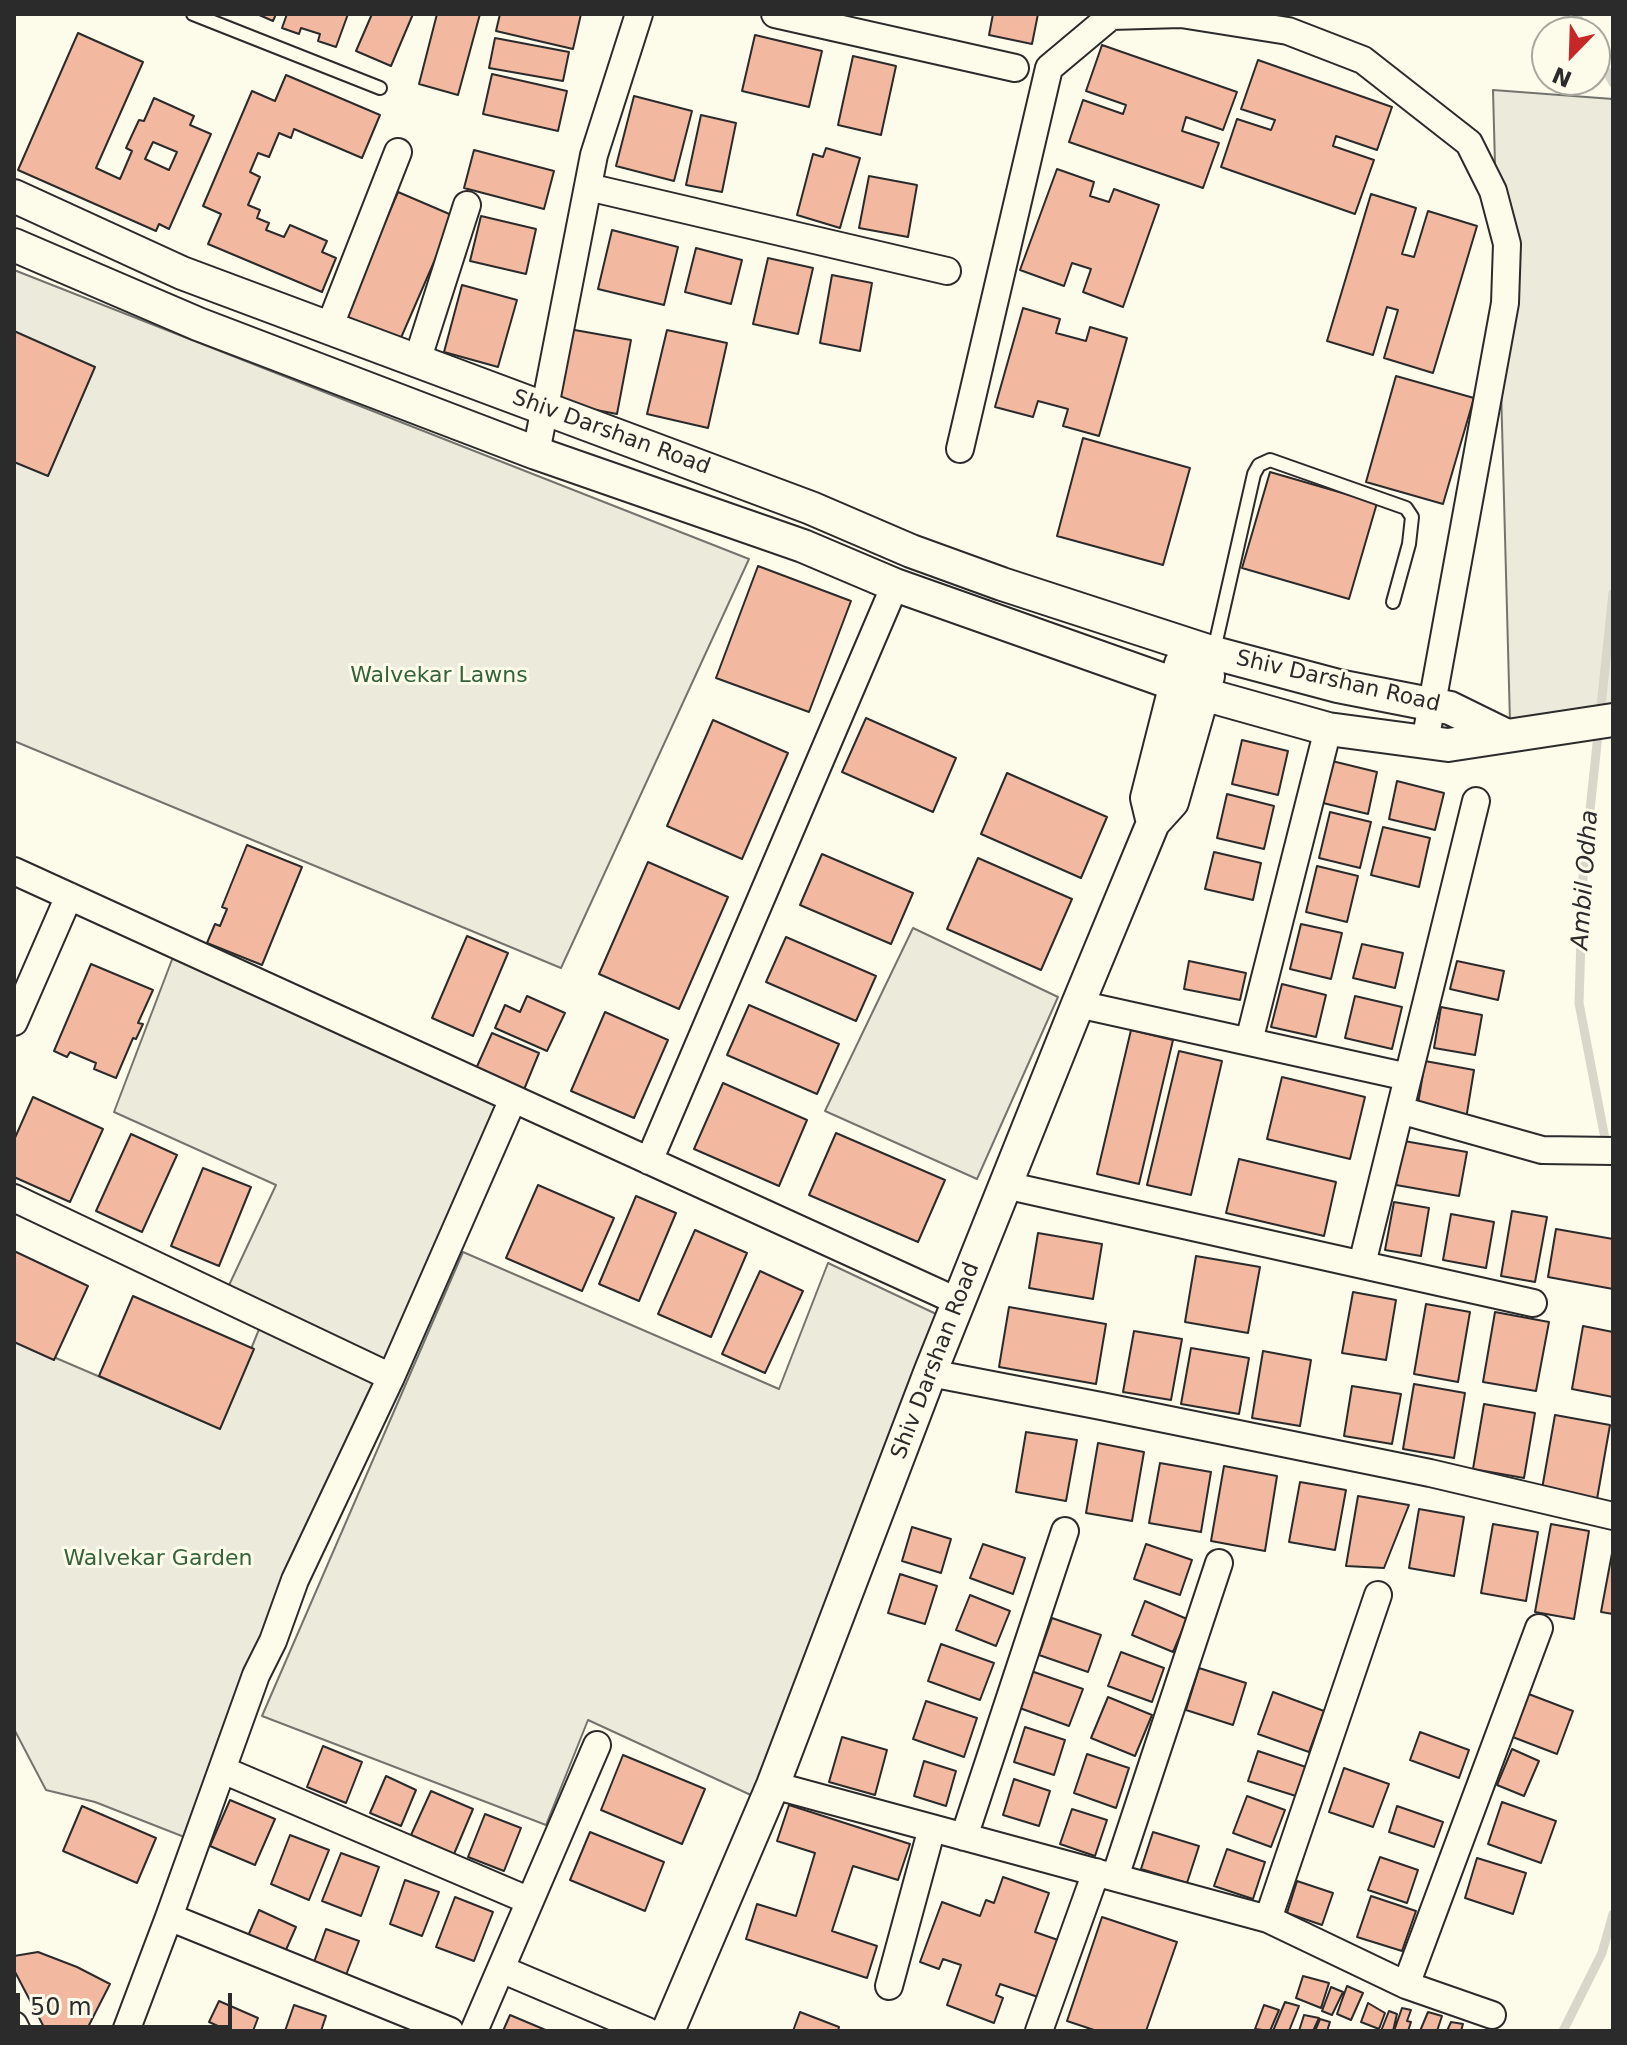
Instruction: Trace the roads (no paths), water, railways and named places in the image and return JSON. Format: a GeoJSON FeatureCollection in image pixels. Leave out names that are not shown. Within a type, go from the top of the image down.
{"type":"FeatureCollection","features":[{"type":"Feature","properties":{"kind":"street"},"geometry":{"type":"LineString","coordinates":[[536,453],[594,155],[639,14]]}},
{"type":"Feature","properties":{"kind":"street"},"geometry":{"type":"LineString","coordinates":[[775,14],[1015,68]]}},
{"type":"Feature","properties":{"kind":"street"},"geometry":{"type":"LineString","coordinates":[[960,449],[1049,68],[1111,16],[1125,15],[1181,14],[1288,31],[1363,60],[1469,143],[1493,191],[1507,244],[1505,303],[1425,742]]}},
{"type":"Feature","properties":{"kind":"street"},"geometry":{"type":"LineString","coordinates":[[329,328],[398,152]]}},
{"type":"Feature","properties":{"kind":"street"},"geometry":{"type":"LineString","coordinates":[[588,187],[947,271]]}},
{"type":"Feature","properties":{"kind":"street","name":"Shiv Darshan Road"},"geometry":{"type":"LineString","coordinates":[[14,196],[182,273],[811,508],[911,551],[1002,584],[1200,649],[1338,686],[1450,708],[1505,735]]}},
{"type":"Feature","properties":{"kind":"street"},"geometry":{"type":"LineString","coordinates":[[417,361],[467,205]]}},
{"type":"Feature","properties":{"kind":"street","name":"Shiv Darshan Road"},"geometry":{"type":"LineString","coordinates":[[14,245],[198,324],[536,453],[803,546],[895,585],[1190,689],[1328,729],[1448,745],[1613,720]]}},
{"type":"Feature","properties":{"kind":"street"},"geometry":{"type":"LineString","coordinates":[[649,1161],[895,585]]}},
{"type":"Feature","properties":{"kind":"street","name":"Shiv Darshan Road"},"geometry":{"type":"LineString","coordinates":[[668,2031],[773,1785],[930,1373],[1078,1004],[1153,823],[1172,802],[1190,689],[1200,649]]}},
{"type":"Feature","properties":{"kind":"street"},"geometry":{"type":"LineString","coordinates":[[1249,1041],[1328,729]]}},
{"type":"Feature","properties":{"kind":"street"},"geometry":{"type":"LineString","coordinates":[[1362,1264],[1476,801]]}},
{"type":"Feature","properties":{"kind":"street"},"geometry":{"type":"LineString","coordinates":[[14,871],[959,1302]]}},
{"type":"Feature","properties":{"kind":"street"},"geometry":{"type":"LineString","coordinates":[[14,1022],[69,896]]}},
{"type":"Feature","properties":{"kind":"street"},"geometry":{"type":"LineString","coordinates":[[1078,1004],[1408,1077]]}},
{"type":"Feature","properties":{"kind":"street"},"geometry":{"type":"LineString","coordinates":[[126,2031],[256,1675],[273,1641],[295,1580],[391,1377],[513,1099]]}},
{"type":"Feature","properties":{"kind":"street"},"geometry":{"type":"LineString","coordinates":[[1400,1110],[1542,1150],[1613,1151]]}},
{"type":"Feature","properties":{"kind":"street"},"geometry":{"type":"LineString","coordinates":[[1005,1185],[1533,1303]]}},
{"type":"Feature","properties":{"kind":"street"},"geometry":{"type":"LineString","coordinates":[[14,1198],[391,1377]]}},
{"type":"Feature","properties":{"kind":"street"},"geometry":{"type":"LineString","coordinates":[[930,1373],[1430,1473],[1613,1516]]}},
{"type":"Feature","properties":{"kind":"street"},"geometry":{"type":"LineString","coordinates":[[964,1837],[1065,1531]]}},
{"type":"Feature","properties":{"kind":"street"},"geometry":{"type":"LineString","coordinates":[[1039,2031],[1106,1875],[1219,1563]]}},
{"type":"Feature","properties":{"kind":"street"},"geometry":{"type":"LineString","coordinates":[[1268,1919],[1378,1595]]}},
{"type":"Feature","properties":{"kind":"street"},"geometry":{"type":"LineString","coordinates":[[1406,1985],[1539,1628]]}},
{"type":"Feature","properties":{"kind":"street"},"geometry":{"type":"LineString","coordinates":[[474,2031],[597,1745]]}},
{"type":"Feature","properties":{"kind":"street"},"geometry":{"type":"LineString","coordinates":[[223,1770],[530,1901]]}},
{"type":"Feature","properties":{"kind":"street"},"geometry":{"type":"LineString","coordinates":[[773,1785],[1268,1919],[1406,1985],[1492,2015]]}},
{"type":"Feature","properties":{"kind":"street"},"geometry":{"type":"LineString","coordinates":[[889,1986],[932,1828]]}},
{"type":"Feature","properties":{"kind":"street"},"geometry":{"type":"LineString","coordinates":[[169,1917],[450,2031]]}},
{"type":"Feature","properties":{"kind":"street"},"geometry":{"type":"LineString","coordinates":[[501,1969],[647,2031]]}},
{"type":"Feature","properties":{"kind":"street"},"geometry":{"type":"LineString","coordinates":[[14,2025],[17,2031]]}},
{"type":"Feature","properties":{"kind":"lane"},"geometry":{"type":"LineString","coordinates":[[193,14],[380,88]]}},
{"type":"Feature","properties":{"kind":"lane"},"geometry":{"type":"LineString","coordinates":[[1200,649],[1254,474],[1259,465],[1270,460],[1406,508],[1412,517],[1409,544],[1393,602]]}},
{"type":"Feature","properties":{"kind":"waterway","name":"Ambil Odha"},"geometry":{"type":"LineString","coordinates":[[1611,79],[1613,83]]}},
{"type":"Feature","properties":{"kind":"waterway","name":"Ambil Odha"},"geometry":{"type":"LineString","coordinates":[[1607,1149],[1579,1003],[1583,876],[1613,593]]}},
{"type":"Feature","properties":{"kind":"waterway","name":"Ambil Odha"},"geometry":{"type":"LineString","coordinates":[[1563,2031],[1602,1953],[1613,1914]]}},
{"type":"Feature","properties":{"kind":"park label","name":"Walvekar Lawns"},"geometry":{"type":"Point","coordinates":[439,676]}},
{"type":"Feature","properties":{"kind":"park label","name":"Walvekar Garden"},"geometry":{"type":"Point","coordinates":[158,1559]}}]}
